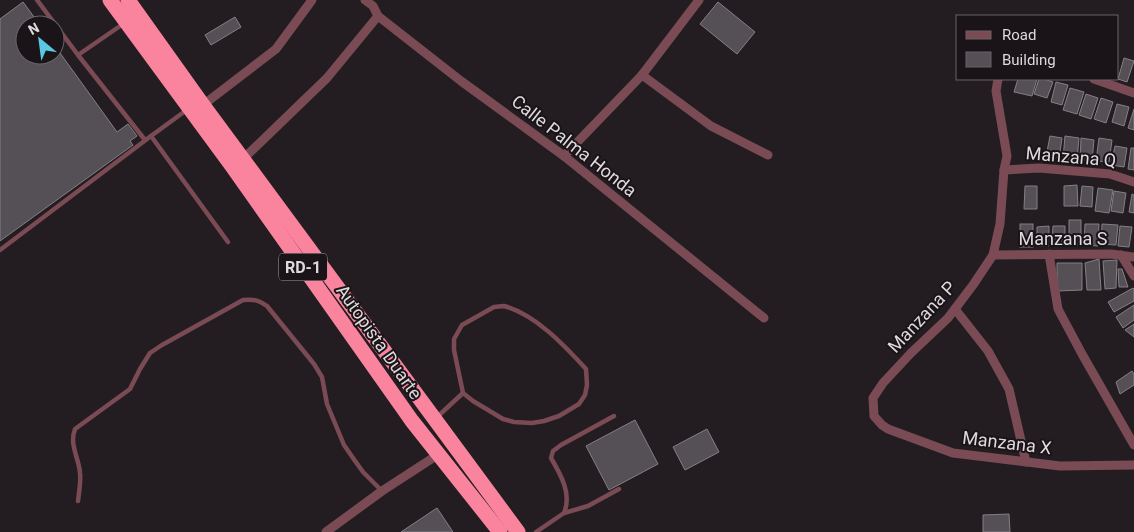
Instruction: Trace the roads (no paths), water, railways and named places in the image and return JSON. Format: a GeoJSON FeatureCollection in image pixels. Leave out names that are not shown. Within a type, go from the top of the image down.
{"type":"FeatureCollection","features":[{"type":"Feature","properties":{"kind":"highway","name":"Autopista Duarte"},"geometry":{"type":"LineString","coordinates":[[110,0],[196,107],[244,159],[518,532]]}},
{"type":"Feature","properties":{"kind":"highway","name":"Autopista Duarte"},"geometry":{"type":"LineString","coordinates":[[128,0],[232,166],[412,421],[500,532]]}},
{"type":"Feature","properties":{"kind":"street"},"geometry":{"type":"LineString","coordinates":[[196,107],[276,48],[312,0]]}},
{"type":"Feature","properties":{"kind":"street","name":"Calle Palma Honda"},"geometry":{"type":"LineString","coordinates":[[365,0],[374,3],[378,16],[460,81],[564,156],[764,318]]}},
{"type":"Feature","properties":{"kind":"street"},"geometry":{"type":"LineString","coordinates":[[564,156],[642,75],[699,0]]}},
{"type":"Feature","properties":{"kind":"street"},"geometry":{"type":"LineString","coordinates":[[244,159],[327,78],[378,16]]}},
{"type":"Feature","properties":{"kind":"street"},"geometry":{"type":"LineString","coordinates":[[642,75],[711,126],[768,155]]}},
{"type":"Feature","properties":{"kind":"street","name":"Manzana P"},"geometry":{"type":"LineString","coordinates":[[882,425],[874,416],[873,398],[883,383],[955,310],[992,255],[1000,224],[1004,170],[1007,156],[996,92],[998,80]]}},
{"type":"Feature","properties":{"kind":"street"},"geometry":{"type":"LineString","coordinates":[[1097,80],[1134,92]]}},
{"type":"Feature","properties":{"kind":"street","name":"Manzana Q"},"geometry":{"type":"LineString","coordinates":[[1004,170],[1039,168],[1092,172],[1110,174],[1134,182]]}},
{"type":"Feature","properties":{"kind":"street"},"geometry":{"type":"LineString","coordinates":[[1049,254],[1058,309],[1134,445]]}},
{"type":"Feature","properties":{"kind":"street","name":"Manzana S"},"geometry":{"type":"LineString","coordinates":[[992,255],[1111,254],[1134,257]]}},
{"type":"Feature","properties":{"kind":"street"},"geometry":{"type":"LineString","coordinates":[[1121,255],[1134,276]]}},
{"type":"Feature","properties":{"kind":"street"},"geometry":{"type":"LineString","coordinates":[[955,310],[988,352],[1009,389],[1026,462]]}},
{"type":"Feature","properties":{"kind":"street","name":"Manzana X"},"geometry":{"type":"LineString","coordinates":[[882,425],[888,429],[953,453],[1060,466],[1134,465]]}},
{"type":"Feature","properties":{"kind":"street"},"geometry":{"type":"LineString","coordinates":[[326,532],[382,491],[438,454]]}},
{"type":"Feature","properties":{"kind":"lane"},"geometry":{"type":"LineString","coordinates":[[37,0],[146,140]]}},
{"type":"Feature","properties":{"kind":"lane"},"geometry":{"type":"LineString","coordinates":[[78,55],[126,22]]}},
{"type":"Feature","properties":{"kind":"lane"},"geometry":{"type":"LineString","coordinates":[[0,250],[151,136],[196,107]]}},
{"type":"Feature","properties":{"kind":"lane"},"geometry":{"type":"LineString","coordinates":[[151,136],[228,242]]}},
{"type":"Feature","properties":{"kind":"lane"},"geometry":{"type":"LineString","coordinates":[[78,501],[81,478],[72,436],[75,429],[130,389],[150,353],[244,300],[252,299],[259,300],[267,306],[314,364],[322,377],[327,404],[344,445],[363,472],[382,491]]}},
{"type":"Feature","properties":{"kind":"lane"},"geometry":{"type":"LineString","coordinates":[[504,306],[517,310],[548,331],[586,369],[587,385],[585,395],[579,404],[559,416],[544,421],[532,423],[503,419],[472,401],[463,393],[454,350],[454,339],[462,325],[494,307],[504,306]]}},
{"type":"Feature","properties":{"kind":"lane"},"geometry":{"type":"LineString","coordinates":[[435,419],[463,393]]}},
{"type":"Feature","properties":{"kind":"lane"},"geometry":{"type":"LineString","coordinates":[[564,513],[567,506],[566,488],[551,458],[553,451],[614,416]]}},
{"type":"Feature","properties":{"kind":"lane"},"geometry":{"type":"LineString","coordinates":[[536,532],[564,513],[588,506],[619,489]]}}]}
